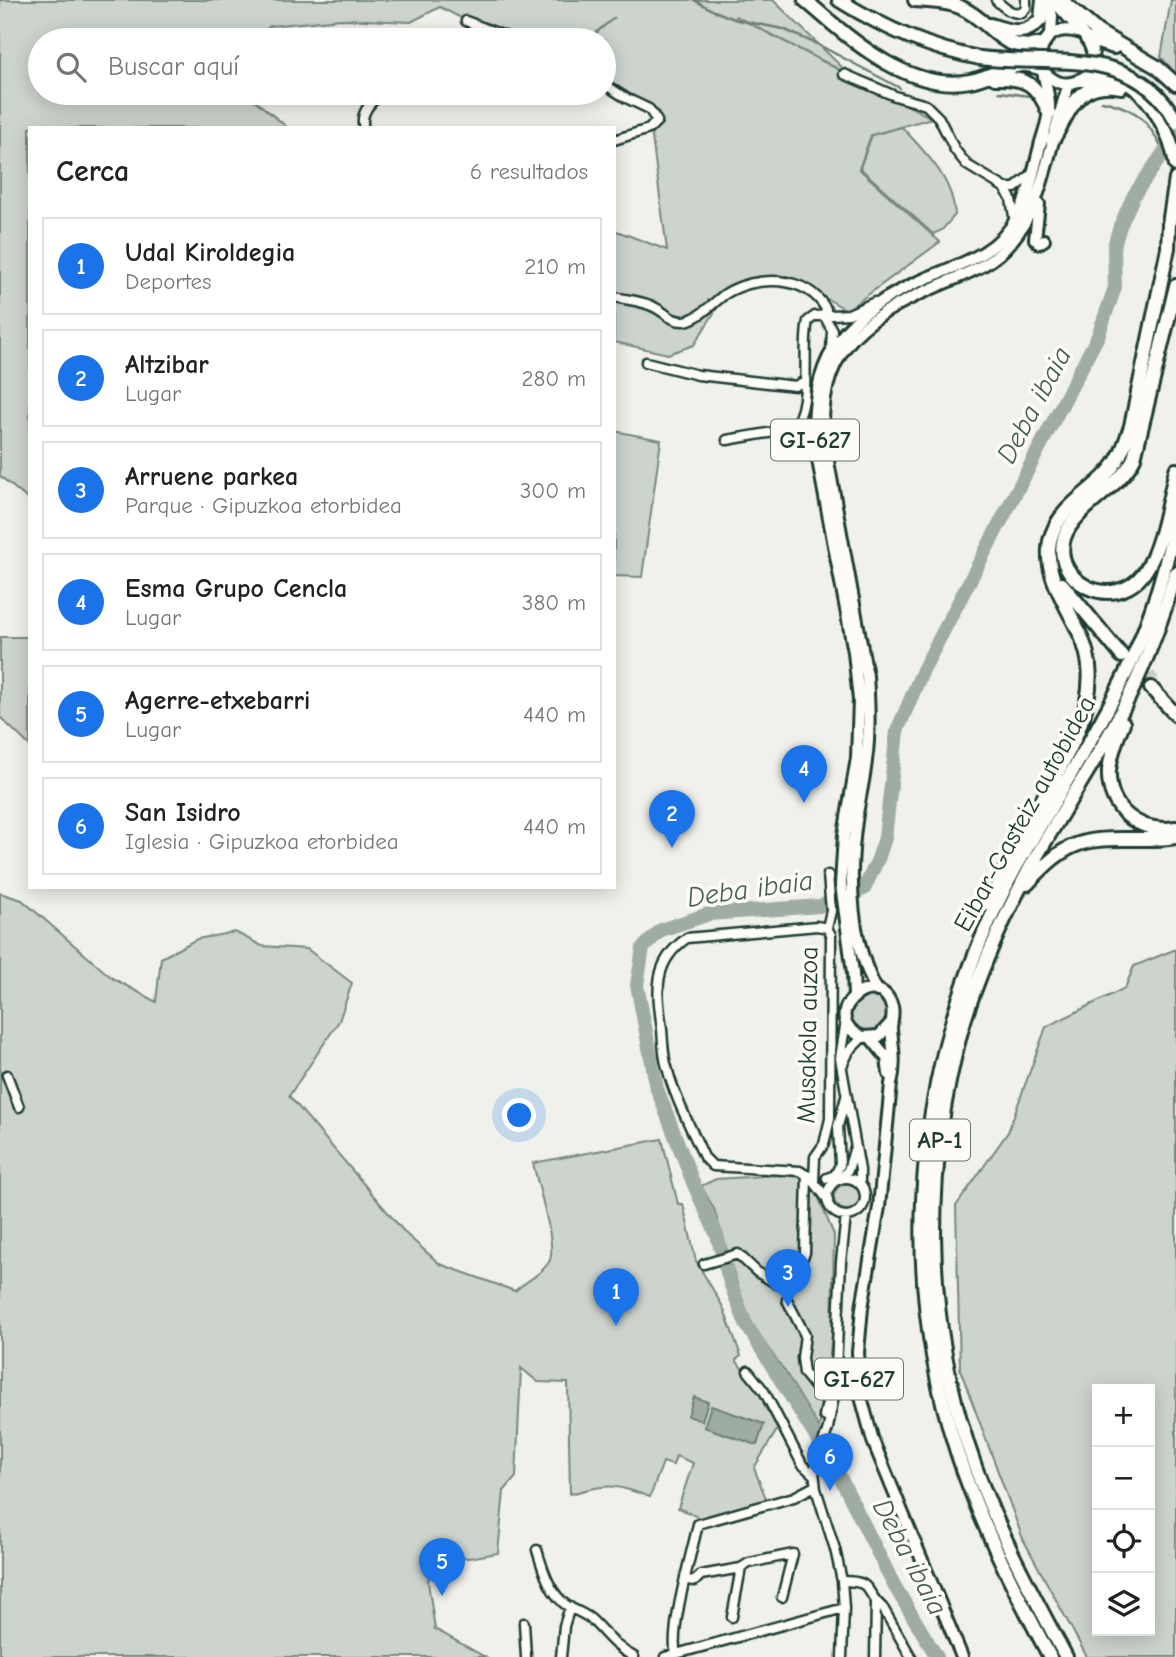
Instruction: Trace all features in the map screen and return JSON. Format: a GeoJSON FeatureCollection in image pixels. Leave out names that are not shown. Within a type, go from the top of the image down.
{"type":"FeatureCollection","features":[{"type":"Feature","properties":{"kind":"highway"},"geometry":{"type":"LineString","coordinates":[[805,0],[905,74],[947,83],[1016,78],[1027,82],[1040,94],[1049,113]]}},
{"type":"Feature","properties":{"kind":"highway"},"geometry":{"type":"LineString","coordinates":[[839,0],[888,28],[948,51],[1077,62],[1116,69],[1134,77],[1152,90],[1176,121]]}},
{"type":"Feature","properties":{"kind":"highway"},"geometry":{"type":"LineString","coordinates":[[915,0],[958,6],[984,23],[1007,43],[1019,47],[1047,40]]}},
{"type":"Feature","properties":{"kind":"highway"},"geometry":{"type":"LineString","coordinates":[[984,23],[1013,32],[1024,32],[1041,19],[1045,0]]}},
{"type":"Feature","properties":{"kind":"highway"},"geometry":{"type":"LineString","coordinates":[[1061,0],[1098,32],[1157,67],[1176,83]]}},
{"type":"Feature","properties":{"kind":"highway"},"geometry":{"type":"LineString","coordinates":[[1084,36],[1131,53]]}},
{"type":"Feature","properties":{"kind":"highway"},"geometry":{"type":"LineString","coordinates":[[980,54],[1087,55],[1109,58],[1152,79],[1176,105]]}},
{"type":"Feature","properties":{"kind":"highway"},"geometry":{"type":"LineString","coordinates":[[988,78],[1022,65],[1044,71]]}},
{"type":"Feature","properties":{"kind":"highway"},"geometry":{"type":"LineString","coordinates":[[1075,82],[1104,76],[1133,86],[1164,123],[1176,165]]}},
{"type":"Feature","properties":{"kind":"highway"},"geometry":{"type":"LineString","coordinates":[[1052,141],[1073,102],[1082,93],[1095,87],[1119,86],[1148,103]]}},
{"type":"Feature","properties":{"kind":"highway"},"geometry":{"type":"LineString","coordinates":[[950,1024],[955,992],[982,918],[1019,840],[1076,734],[1089,698],[1086,648],[1056,586],[1049,544],[1059,519],[1111,470],[1125,445],[1168,248],[1176,179]]}},
{"type":"Feature","properties":{"kind":"highway"},"geometry":{"type":"LineString","coordinates":[[1168,248],[1176,230]]}},
{"type":"Feature","properties":{"kind":"highway"},"geometry":{"type":"LineString","coordinates":[[1051,565],[1063,587],[1124,652],[1067,576],[1063,558],[1065,537],[1070,527],[1118,482],[1134,458],[1176,286]]}},
{"type":"Feature","properties":{"kind":"highway"},"geometry":{"type":"LineString","coordinates":[[1063,558],[1073,575],[1090,589],[1111,593],[1134,583],[1145,572],[1152,556],[1176,470]]}},
{"type":"Feature","properties":{"kind":"highway","name":"Eibar-Gasteiz autobidea"},"geometry":{"type":"LineString","coordinates":[[1050,1657],[972,1495],[941,1396],[931,1342],[923,1268],[924,1174],[930,1118],[950,1024],[965,977],[985,929],[1017,867],[1124,679],[1156,598],[1176,520]]}},
{"type":"Feature","properties":{"kind":"highway","name":"Eibar-Gasteiz autobidea"},"geometry":{"type":"LineString","coordinates":[[1066,1657],[998,1523],[967,1445],[943,1340],[936,1280],[933,1229],[936,1175],[950,1077],[961,1030],[977,985],[1029,871],[1136,684],[1176,573]]}},
{"type":"Feature","properties":{"kind":"highway"},"geometry":{"type":"LineString","coordinates":[[1152,645],[1139,690],[1114,745],[1109,770],[1110,788],[1125,815],[1137,823],[1160,830],[1176,828]]}},
{"type":"Feature","properties":{"kind":"highway"},"geometry":{"type":"LineString","coordinates":[[1176,704],[1152,685],[1176,715]]}},
{"type":"Feature","properties":{"kind":"highway"},"geometry":{"type":"LineString","coordinates":[[1018,895],[1049,860],[1079,844],[1094,839],[1153,840],[1176,836]]}},
{"type":"Feature","properties":{"kind":"main road","name":"GI-627"},"geometry":{"type":"LineString","coordinates":[[891,1084],[887,1058],[867,1037],[852,1031],[846,1021],[846,1007],[854,995],[844,835],[857,758],[859,701],[854,652],[813,421],[820,376],[831,351],[851,325],[891,296],[986,251],[1000,241],[1015,222],[1034,171],[1049,113],[1044,71],[1040,61],[1052,16],[1045,0]]}},
{"type":"Feature","properties":{"kind":"main road"},"geometry":{"type":"LineString","coordinates":[[1054,0],[1084,36]]}},
{"type":"Feature","properties":{"kind":"main road"},"geometry":{"type":"LineString","coordinates":[[1047,40],[1066,30],[1084,36]]}},
{"type":"Feature","properties":{"kind":"main road","name":"GI-627"},"geometry":{"type":"LineString","coordinates":[[847,870],[867,759],[869,698],[865,655],[823,434],[824,396],[846,346],[873,320],[911,297],[978,268],[1008,247],[1031,212],[1052,141],[1075,82],[1090,72],[1094,61],[1093,49],[1084,36]]}},
{"type":"Feature","properties":{"kind":"main road"},"geometry":{"type":"LineString","coordinates":[[1044,71],[1052,80],[1075,82]]}},
{"type":"Feature","properties":{"kind":"main road"},"geometry":{"type":"LineString","coordinates":[[1044,240],[1039,243],[1036,241],[1035,225],[1047,160]]}},
{"type":"Feature","properties":{"kind":"main road","name":"GI-627"},"geometry":{"type":"LineString","coordinates":[[850,912],[864,964],[877,991],[884,995],[891,1005],[895,1067],[879,1207],[862,1308],[858,1352],[861,1396],[873,1441],[962,1657]]}},
{"type":"Feature","properties":{"kind":"main road"},"geometry":{"type":"LineString","coordinates":[[854,995],[877,991]]}},
{"type":"Feature","properties":{"kind":"main road"},"geometry":{"type":"LineString","coordinates":[[867,1037],[879,1036],[891,1023]]}},
{"type":"Feature","properties":{"kind":"street"},"geometry":{"type":"LineString","coordinates":[[996,0],[1007,10],[1022,13],[1026,8],[1026,0]]}},
{"type":"Feature","properties":{"kind":"street"},"geometry":{"type":"LineString","coordinates":[[466,22],[478,28]]}},
{"type":"Feature","properties":{"kind":"street"},"geometry":{"type":"LineString","coordinates":[[844,74],[887,93],[926,105],[939,118],[955,150],[967,165],[1005,188],[1011,199],[1015,222]]}},
{"type":"Feature","properties":{"kind":"street"},"geometry":{"type":"LineString","coordinates":[[616,91],[649,109],[657,121],[649,129],[616,139]]}},
{"type":"Feature","properties":{"kind":"street"},"geometry":{"type":"LineString","coordinates":[[364,126],[363,115],[372,105]]}},
{"type":"Feature","properties":{"kind":"street"},"geometry":{"type":"LineString","coordinates":[[1005,188],[1015,188],[1034,171]]}},
{"type":"Feature","properties":{"kind":"street"},"geometry":{"type":"LineString","coordinates":[[616,297],[650,305],[672,319],[683,321],[695,317],[730,291],[755,282],[777,280],[801,287],[811,293],[826,309],[825,317],[832,330],[831,351]]}},
{"type":"Feature","properties":{"kind":"street"},"geometry":{"type":"LineString","coordinates":[[727,440],[791,429],[797,423],[805,382],[808,321],[815,316],[849,314],[891,296]]}},
{"type":"Feature","properties":{"kind":"street"},"geometry":{"type":"LineString","coordinates":[[646,362],[719,379],[795,386],[805,382]]}},
{"type":"Feature","properties":{"kind":"street","name":"Musakola auzoa"},"geometry":{"type":"LineString","coordinates":[[827,928],[817,926],[687,938],[673,948],[664,963],[659,978],[659,1004],[667,1067],[704,1157],[713,1166],[796,1170],[810,1179],[815,1157],[824,1144],[830,1119],[831,935],[827,928],[831,911],[828,877]]}},
{"type":"Feature","properties":{"kind":"street","name":"Musakola auzoa"},"geometry":{"type":"LineString","coordinates":[[846,1021],[840,1058],[854,1150],[860,1170],[860,1184]]}},
{"type":"Feature","properties":{"kind":"street","name":"Musakola auzoa"},"geometry":{"type":"LineString","coordinates":[[843,1067],[849,1051],[867,1037]]}},
{"type":"Feature","properties":{"kind":"street"},"geometry":{"type":"LineString","coordinates":[[8,1075],[19,1107]]}},
{"type":"Feature","properties":{"kind":"street"},"geometry":{"type":"LineString","coordinates":[[828,1200],[829,1189],[840,1165],[838,1126],[847,1094]]}},
{"type":"Feature","properties":{"kind":"street"},"geometry":{"type":"LineString","coordinates":[[810,1179],[828,1200],[832,1210],[846,1216],[858,1212],[864,1202],[864,1190],[860,1184],[852,1179],[834,1179],[819,1169],[824,1144]]}},
{"type":"Feature","properties":{"kind":"street"},"geometry":{"type":"LineString","coordinates":[[834,1179],[848,1170],[854,1150]]}},
{"type":"Feature","properties":{"kind":"street"},"geometry":{"type":"LineString","coordinates":[[796,1280],[796,1272],[804,1253],[810,1179]]}},
{"type":"Feature","properties":{"kind":"street"},"geometry":{"type":"LineString","coordinates":[[842,1657],[842,1581],[814,1475],[828,1428],[835,1390],[846,1216]]}},
{"type":"Feature","properties":{"kind":"street"},"geometry":{"type":"LineString","coordinates":[[707,1264],[732,1255],[740,1255],[757,1272],[777,1284]]}},
{"type":"Feature","properties":{"kind":"street"},"geometry":{"type":"LineString","coordinates":[[787,1300],[805,1335],[802,1357],[804,1373],[827,1402],[824,1416],[830,1417]]}},
{"type":"Feature","properties":{"kind":"street"},"geometry":{"type":"LineString","coordinates":[[748,1371],[764,1391],[802,1464],[814,1475]]}},
{"type":"Feature","properties":{"kind":"street"},"geometry":{"type":"LineString","coordinates":[[676,1654],[673,1643],[698,1524],[794,1497],[816,1486]]}},
{"type":"Feature","properties":{"kind":"street"},"geometry":{"type":"LineString","coordinates":[[537,1550],[554,1591],[570,1607],[591,1619],[617,1647],[635,1657]]}},
{"type":"Feature","properties":{"kind":"street"},"geometry":{"type":"LineString","coordinates":[[686,1580],[695,1581],[701,1575],[793,1555],[782,1597]]}},
{"type":"Feature","properties":{"kind":"street"},"geometry":{"type":"LineString","coordinates":[[732,1617],[741,1568]]}},
{"type":"Feature","properties":{"kind":"street"},"geometry":{"type":"LineString","coordinates":[[842,1581],[865,1585],[883,1608],[911,1657]]}},
{"type":"Feature","properties":{"kind":"street"},"geometry":{"type":"LineString","coordinates":[[875,1657],[876,1602]]}},
{"type":"Feature","properties":{"kind":"street"},"geometry":{"type":"LineString","coordinates":[[561,1657],[564,1626],[570,1607]]}},
{"type":"Feature","properties":{"kind":"street"},"geometry":{"type":"LineString","coordinates":[[665,1657],[844,1608]]}},
{"type":"Feature","properties":{"kind":"street"},"geometry":{"type":"LineString","coordinates":[[523,1623],[526,1657]]}},
{"type":"Feature","properties":{"kind":"street"},"geometry":{"type":"LineString","coordinates":[[616,1657],[617,1647]]}},
{"type":"Feature","properties":{"kind":"shaded area"},"geometry":{"type":"Polygon","coordinates":[[[0,0],[773,0],[850,75],[735,16],[932,118],[871,135],[859,169],[940,242],[847,310],[787,276],[724,297],[694,345],[668,354],[616,342],[616,231],[667,250],[651,130],[659,111],[616,92],[616,28],[602,28],[615,17],[601,28],[480,28],[440,7],[411,22],[341,19],[268,28],[28,28],[28,105],[260,105],[286,126],[28,126],[28,499],[0,476],[0,0]]]}},
{"type":"Feature","properties":{"kind":"shaded area"},"geometry":{"type":"Polygon","coordinates":[[[1171,0],[1176,0],[1176,74],[1161,57],[1171,0]]]}},
{"type":"Feature","properties":{"kind":"shaded area"},"geometry":{"type":"Polygon","coordinates":[[[902,127],[937,167],[953,202],[955,215],[942,230],[933,234],[860,168],[872,135],[902,127]]]}},
{"type":"Feature","properties":{"kind":"shaded area"},"geometry":{"type":"Polygon","coordinates":[[[616,431],[661,440],[642,577],[616,576],[616,431]]]}},
{"type":"Feature","properties":{"kind":"shaded area"},"geometry":{"type":"Polygon","coordinates":[[[0,637],[28,637],[28,744],[0,717],[0,637]]]}},
{"type":"Feature","properties":{"kind":"shaded area"},"geometry":{"type":"Polygon","coordinates":[[[0,893],[22,900],[112,978],[156,1002],[161,958],[197,939],[235,932],[262,946],[307,949],[352,983],[339,1021],[289,1096],[406,1234],[440,1264],[515,1291],[542,1271],[551,1254],[549,1229],[533,1163],[662,1139],[678,1204],[683,1204],[696,1261],[723,1307],[741,1356],[736,1360],[761,1392],[765,1408],[773,1417],[777,1430],[754,1468],[767,1501],[704,1520],[678,1508],[693,1463],[676,1456],[673,1465],[663,1462],[650,1497],[610,1486],[570,1494],[568,1383],[538,1382],[521,1368],[516,1477],[504,1491],[498,1553],[469,1558],[433,1555],[428,1582],[435,1629],[485,1657],[0,1657],[0,893]]]}},
{"type":"Feature","properties":{"kind":"shaded area"},"geometry":{"type":"Polygon","coordinates":[[[1176,949],[1176,1657],[1087,1657],[1023,1539],[960,1369],[956,1206],[1008,1132],[1046,1027],[1125,988],[1134,966],[1176,949]]]}},
{"type":"Feature","properties":{"kind":"shaded area"},"geometry":{"type":"Polygon","coordinates":[[[869,994],[883,1000],[889,1014],[883,1028],[869,1034],[855,1028],[849,1014],[855,1000],[869,994]]]}},
{"type":"Feature","properties":{"kind":"shaded area"},"geometry":{"type":"Polygon","coordinates":[[[802,1174],[815,1189],[834,1235],[832,1333],[826,1394],[819,1428],[784,1370],[749,1322],[714,1209],[701,1186],[716,1179],[802,1174]]]}},
{"type":"Feature","properties":{"kind":"shaded area"},"geometry":{"type":"Polygon","coordinates":[[[847,1184],[856,1188],[860,1197],[856,1206],[847,1210],[838,1206],[834,1197],[838,1188],[847,1184]]]}},
{"type":"Feature","properties":{"kind":"shaded area"},"geometry":{"type":"Polygon","coordinates":[[[694,1397],[708,1402],[702,1421],[688,1416],[694,1397]]]}},
{"type":"Feature","properties":{"kind":"shaded area"},"geometry":{"type":"Polygon","coordinates":[[[711,1406],[764,1424],[757,1445],[704,1427],[711,1406]]]}},
{"type":"Feature","properties":{"kind":"waterway"},"geometry":{"type":"LineString","coordinates":[[694,0],[737,20],[783,29],[900,88]]}},
{"type":"Feature","properties":{"kind":"waterway"},"geometry":{"type":"LineString","coordinates":[[999,92],[1029,96]]}},
{"type":"Feature","properties":{"kind":"waterway"},"geometry":{"type":"LineString","coordinates":[[1102,101],[1134,112],[1153,132],[1164,153]]}},
{"type":"Feature","properties":{"kind":"waterway","name":"Deba ibaia"},"geometry":{"type":"LineString","coordinates":[[937,1657],[894,1585],[837,1471],[746,1324],[730,1283],[717,1235],[694,1185],[657,1089],[637,985],[643,948],[661,930],[709,914],[820,906],[864,889],[885,838],[897,731],[923,670],[1098,336],[1115,287],[1114,246],[1120,226],[1134,195],[1176,135]]}},
{"type":"Feature","properties":{"kind":"tunnel"},"geometry":{"type":"LineString","coordinates":[[1125,648],[1154,681]]}},
{"type":"Feature","properties":{"kind":"place","name":"Esma Grupo Cencla"},"geometry":{"type":"Point","coordinates":[804,803]}},
{"type":"Feature","properties":{"kind":"place","name":"Altzibar"},"geometry":{"type":"Point","coordinates":[672,848]}},
{"type":"Feature","properties":{"kind":"place","name":"Arruene parkea"},"geometry":{"type":"Point","coordinates":[788,1307]}},
{"type":"Feature","properties":{"kind":"place","name":"Udal Kiroldegia"},"geometry":{"type":"Point","coordinates":[616,1326]}},
{"type":"Feature","properties":{"kind":"place","name":"San Isidro"},"geometry":{"type":"Point","coordinates":[830,1491]}},
{"type":"Feature","properties":{"kind":"place","name":"Agerre-etxebarri"},"geometry":{"type":"Point","coordinates":[442,1596]}}]}
